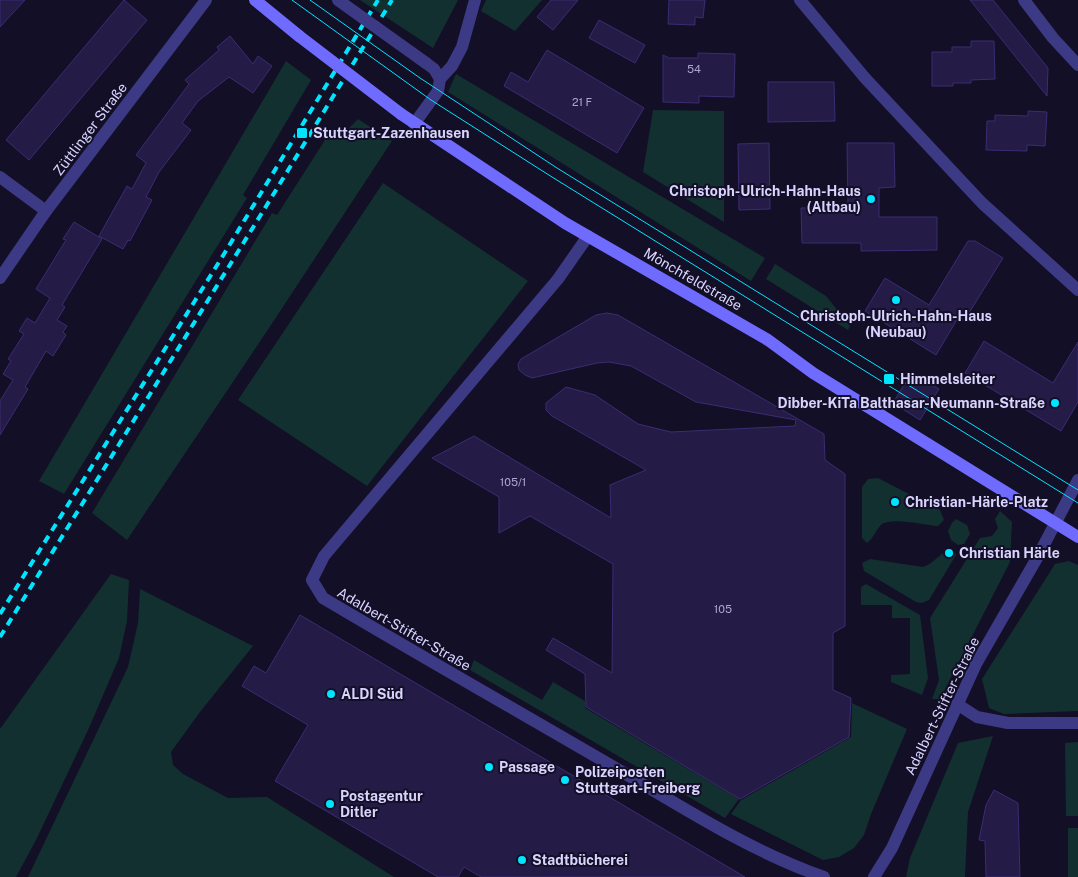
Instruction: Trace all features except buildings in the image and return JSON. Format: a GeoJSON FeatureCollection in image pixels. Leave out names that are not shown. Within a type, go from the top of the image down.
{"type":"FeatureCollection","features":[{"type":"Feature","properties":{"kind":"main road","name":"Mönchfeldstraße"},"geometry":{"type":"LineString","coordinates":[[255,0],[414,124],[565,223],[768,340],[813,373],[1078,537]]}},
{"type":"Feature","properties":{"kind":"street","name":"Züttlinger Straße"},"geometry":{"type":"LineString","coordinates":[[0,278],[46,212],[206,0]]}},
{"type":"Feature","properties":{"kind":"street"},"geometry":{"type":"LineString","coordinates":[[338,0],[434,69],[440,79]]}},
{"type":"Feature","properties":{"kind":"street"},"geometry":{"type":"LineString","coordinates":[[414,124],[438,90],[440,79],[452,66],[462,47],[475,0]]}},
{"type":"Feature","properties":{"kind":"street"},"geometry":{"type":"LineString","coordinates":[[800,0],[865,78],[982,203],[1078,290]]}},
{"type":"Feature","properties":{"kind":"street"},"geometry":{"type":"LineString","coordinates":[[1024,0],[1052,38],[1078,65]]}},
{"type":"Feature","properties":{"kind":"street"},"geometry":{"type":"LineString","coordinates":[[0,177],[46,212]]}},
{"type":"Feature","properties":{"kind":"street","name":"Adalbert-Stifter-Straße"},"geometry":{"type":"LineString","coordinates":[[588,236],[558,279],[324,556],[312,580],[323,598],[439,666],[736,838],[796,867],[824,877]]}},
{"type":"Feature","properties":{"kind":"street","name":"Adalbert-Stifter-Straße"},"geometry":{"type":"LineString","coordinates":[[874,877],[892,848],[976,664],[1056,523],[1078,480]]}},
{"type":"Feature","properties":{"kind":"street"},"geometry":{"type":"LineString","coordinates":[[957,704],[977,717],[1008,723],[1078,723]]}},
{"type":"Feature","properties":{"kind":"green space"},"geometry":{"type":"Polygon","coordinates":[[[360,0],[458,0],[433,48],[360,0]]]}},
{"type":"Feature","properties":{"kind":"green space"},"geometry":{"type":"Polygon","coordinates":[[[486,0],[542,0],[515,31],[481,11],[486,0]]]}},
{"type":"Feature","properties":{"kind":"green space"},"geometry":{"type":"Polygon","coordinates":[[[286,61],[311,80],[243,195],[247,198],[64,494],[39,481],[286,61]]]}},
{"type":"Feature","properties":{"kind":"green space"},"geometry":{"type":"Polygon","coordinates":[[[456,74],[765,258],[751,281],[448,92],[456,74]]]}},
{"type":"Feature","properties":{"kind":"green space"},"geometry":{"type":"Polygon","coordinates":[[[653,110],[724,111],[724,222],[643,172],[653,110]]]}},
{"type":"Feature","properties":{"kind":"green space"},"geometry":{"type":"Polygon","coordinates":[[[358,119],[392,141],[127,540],[92,513],[272,213],[277,215],[332,129],[345,132],[358,119]]]}},
{"type":"Feature","properties":{"kind":"green space"},"geometry":{"type":"Polygon","coordinates":[[[383,183],[528,281],[367,486],[238,400],[383,183]]]}},
{"type":"Feature","properties":{"kind":"green space"},"geometry":{"type":"Polygon","coordinates":[[[775,264],[826,296],[850,326],[848,330],[766,279],[775,264]]]}},
{"type":"Feature","properties":{"kind":"green space"},"geometry":{"type":"Polygon","coordinates":[[[878,478],[940,510],[944,520],[938,526],[901,521],[887,522],[880,526],[867,543],[862,538],[862,487],[868,479],[878,478]]]}},
{"type":"Feature","properties":{"kind":"green space"},"geometry":{"type":"Polygon","coordinates":[[[1000,511],[1012,522],[1010,562],[940,699],[932,699],[939,680],[930,618],[980,538],[992,536],[998,528],[995,519],[1000,511]]]}},
{"type":"Feature","properties":{"kind":"green space"},"geometry":{"type":"Polygon","coordinates":[[[956,519],[967,525],[970,534],[964,544],[958,545],[951,540],[948,531],[956,519]]]}},
{"type":"Feature","properties":{"kind":"green space"},"geometry":{"type":"Polygon","coordinates":[[[953,549],[956,555],[929,600],[922,603],[916,602],[864,571],[862,563],[870,559],[923,567],[945,552],[953,549]]]}},
{"type":"Feature","properties":{"kind":"green space"},"geometry":{"type":"Polygon","coordinates":[[[1069,561],[1078,565],[1078,711],[1004,714],[989,708],[982,679],[1055,564],[1069,561]]]}},
{"type":"Feature","properties":{"kind":"green space"},"geometry":{"type":"Polygon","coordinates":[[[111,574],[129,580],[127,621],[119,658],[89,728],[36,840],[16,877],[0,877],[0,729],[111,574]]]}},
{"type":"Feature","properties":{"kind":"green space"},"geometry":{"type":"Polygon","coordinates":[[[866,584],[920,615],[928,678],[922,695],[891,682],[891,675],[910,674],[910,618],[892,618],[892,605],[861,605],[861,587],[866,584]]]}},
{"type":"Feature","properties":{"kind":"green space"},"geometry":{"type":"Polygon","coordinates":[[[140,589],[253,646],[200,712],[171,752],[173,765],[183,774],[228,798],[267,797],[394,877],[28,877],[128,667],[138,623],[140,589]]]}},
{"type":"Feature","properties":{"kind":"green space"},"geometry":{"type":"Polygon","coordinates":[[[474,660],[542,700],[553,682],[585,701],[585,708],[739,799],[725,818],[470,670],[474,660]]]}},
{"type":"Feature","properties":{"kind":"green space"},"geometry":{"type":"Polygon","coordinates":[[[852,703],[907,729],[864,835],[854,848],[839,857],[823,860],[731,814],[741,800],[851,737],[852,703]]]}},
{"type":"Feature","properties":{"kind":"green space"},"geometry":{"type":"Polygon","coordinates":[[[993,736],[968,812],[965,877],[906,877],[910,858],[958,743],[993,736]]]}},
{"type":"Feature","properties":{"kind":"green space"},"geometry":{"type":"Polygon","coordinates":[[[1078,742],[1078,816],[1066,816],[1065,743],[1078,742]]]}},
{"type":"Feature","properties":{"kind":"green space"},"geometry":{"type":"Polygon","coordinates":[[[1068,828],[1078,828],[1078,877],[1068,877],[1068,828]]]}},
{"type":"Feature","properties":{"kind":"tram line"},"geometry":{"type":"LineString","coordinates":[[292,0],[431,100],[1078,503]]}},
{"type":"Feature","properties":{"kind":"tram line"},"geometry":{"type":"LineString","coordinates":[[310,0],[420,78],[557,168],[1078,490]]}},
{"type":"Feature","properties":{"kind":"railway"},"geometry":{"type":"LineString","coordinates":[[0,614],[224,254],[378,0]]}},
{"type":"Feature","properties":{"kind":"railway"},"geometry":{"type":"LineString","coordinates":[[0,637],[392,0]]}},
{"type":"Feature","properties":{"kind":"place","name":"Stuttgart-Zazenhausen"},"geometry":{"type":"Point","coordinates":[302,133]}},
{"type":"Feature","properties":{"kind":"place","name":"Christoph-Ulrich-Hahn-Haus (Altbau)"},"geometry":{"type":"Point","coordinates":[871,199]}},
{"type":"Feature","properties":{"kind":"place","name":"Christoph-Ulrich-Hahn-Haus (Neubau)"},"geometry":{"type":"Point","coordinates":[896,300]}},
{"type":"Feature","properties":{"kind":"place","name":"Himmelsleiter"},"geometry":{"type":"Point","coordinates":[889,379]}},
{"type":"Feature","properties":{"kind":"place","name":"Dibber-KiTa Balthasar-Neumann-Straße"},"geometry":{"type":"Point","coordinates":[1055,403]}},
{"type":"Feature","properties":{"kind":"place","name":"Christian-Härle-Platz"},"geometry":{"type":"Point","coordinates":[895,502]}},
{"type":"Feature","properties":{"kind":"place","name":"Christian Härle"},"geometry":{"type":"Point","coordinates":[949,553]}},
{"type":"Feature","properties":{"kind":"place","name":"ALDI Süd"},"geometry":{"type":"Point","coordinates":[331,694]}},
{"type":"Feature","properties":{"kind":"place","name":"Passage"},"geometry":{"type":"Point","coordinates":[489,767]}},
{"type":"Feature","properties":{"kind":"place","name":"Polizeiposten Stuttgart-Freiberg"},"geometry":{"type":"Point","coordinates":[565,780]}},
{"type":"Feature","properties":{"kind":"place","name":"Postagentur Ditler"},"geometry":{"type":"Point","coordinates":[330,804]}},
{"type":"Feature","properties":{"kind":"place","name":"Stadtbücherei"},"geometry":{"type":"Point","coordinates":[522,860]}}]}
